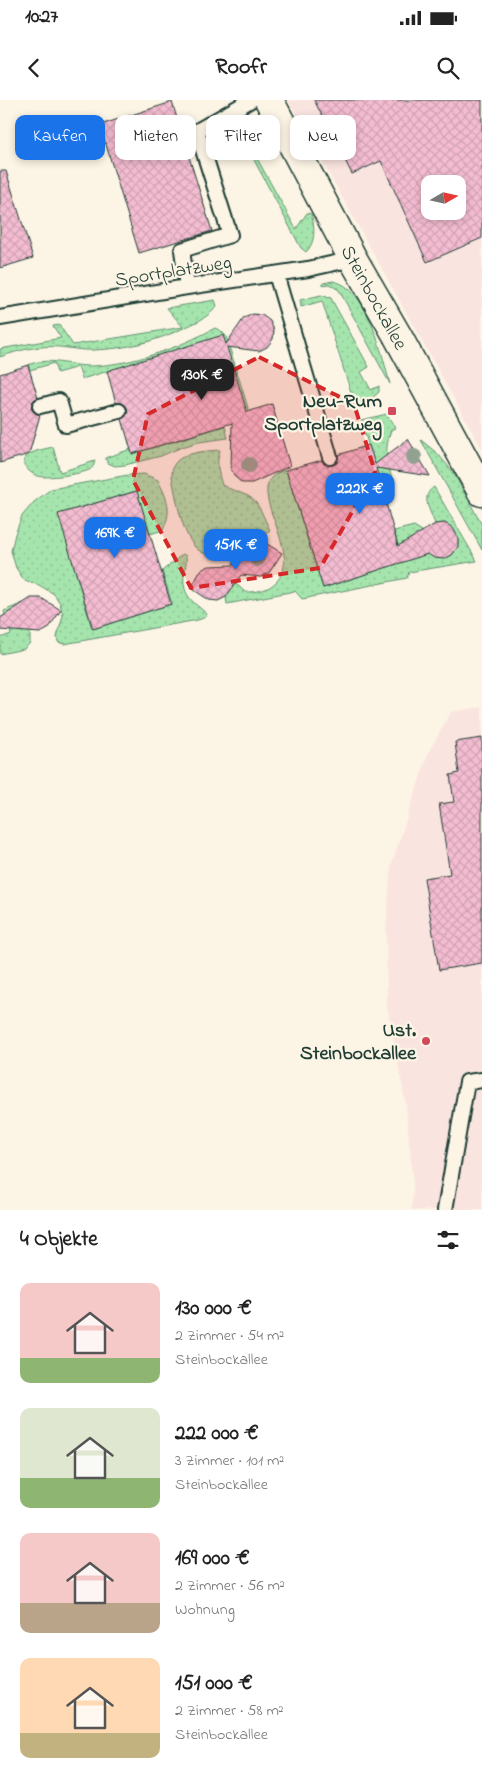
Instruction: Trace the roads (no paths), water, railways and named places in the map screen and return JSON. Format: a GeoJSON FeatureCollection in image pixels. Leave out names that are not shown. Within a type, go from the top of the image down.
{"type":"FeatureCollection","features":[{"type":"Feature","properties":{"kind":"street","name":"Steinbockallee"},"geometry":{"type":"LineString","coordinates":[[269,100],[353,260],[397,335],[482,492]]}},
{"type":"Feature","properties":{"kind":"lane"},"geometry":{"type":"LineString","coordinates":[[187,287],[182,250],[230,235],[197,131],[252,100]]}},
{"type":"Feature","properties":{"kind":"lane","name":"Sportplatzweg"},"geometry":{"type":"LineString","coordinates":[[0,318],[353,260]]}},
{"type":"Feature","properties":{"kind":"lane"},"geometry":{"type":"LineString","coordinates":[[276,274],[330,457]]}},
{"type":"Feature","properties":{"kind":"lane"},"geometry":{"type":"LineString","coordinates":[[40,406],[58,401],[66,426],[119,411]]}},
{"type":"Feature","properties":{"kind":"lane"},"geometry":{"type":"LineString","coordinates":[[445,1210],[467,1082],[482,1080]]}},
{"type":"Feature","properties":{"kind":"place","name":"Neu-Rum Sportplatzweg"},"geometry":{"type":"Point","coordinates":[392,411]}},
{"type":"Feature","properties":{"kind":"place","name":"Ust. Steinbockallee"},"geometry":{"type":"Point","coordinates":[426,1041]}}]}
